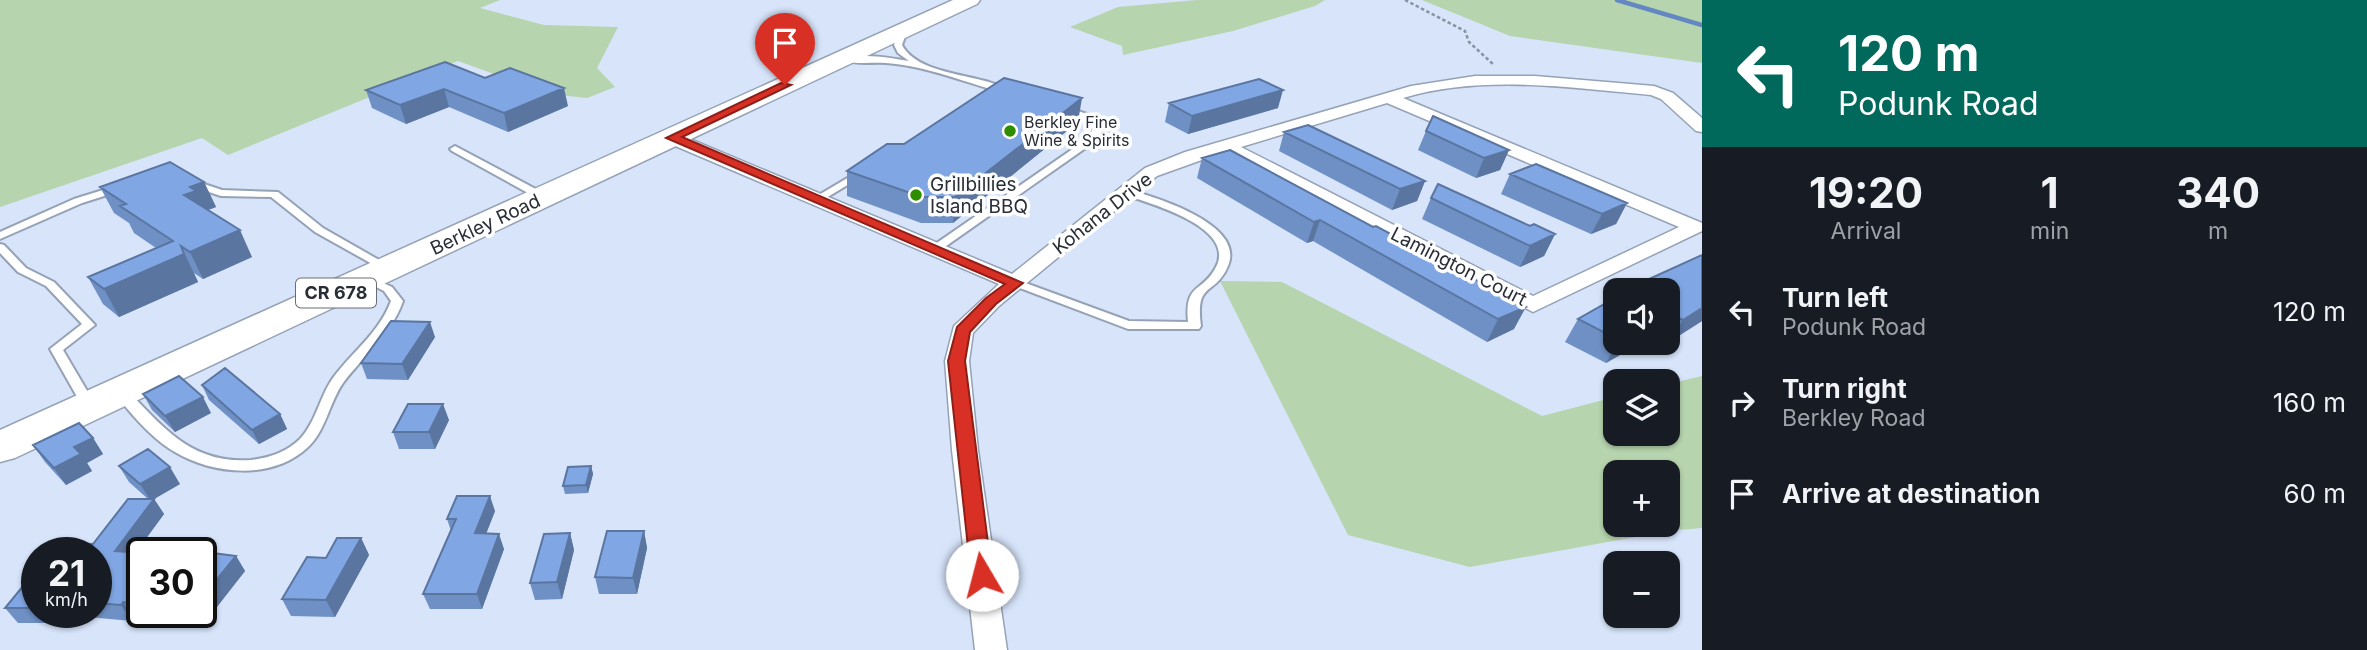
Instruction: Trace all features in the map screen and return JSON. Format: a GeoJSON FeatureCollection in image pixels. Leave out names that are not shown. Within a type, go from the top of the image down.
{"type":"FeatureCollection","features":[{"type":"Feature","properties":{"kind":"main road","name":"Berkley Road"},"geometry":{"type":"LineString","coordinates":[[0,447],[970,0]]}},
{"type":"Feature","properties":{"kind":"main road"},"geometry":{"type":"LineString","coordinates":[[0,456],[41,428]]}},
{"type":"Feature","properties":{"kind":"street","name":"Kohana Drive"},"geometry":{"type":"LineString","coordinates":[[991,650],[957,361],[962,331],[991,301],[1151,172],[1191,156],[1388,97],[1447,82],[1485,78],[1661,93],[1702,127]]}},
{"type":"Feature","properties":{"kind":"street","name":"Lamington Court"},"geometry":{"type":"LineString","coordinates":[[1228,147],[1533,305],[1695,227],[1388,97]]}},
{"type":"Feature","properties":{"kind":"street"},"geometry":{"type":"LineString","coordinates":[[672,138],[1016,283]]}},
{"type":"Feature","properties":{"kind":"lane"},"geometry":{"type":"LineString","coordinates":[[903,31],[898,45],[901,51],[918,64]]}},
{"type":"Feature","properties":{"kind":"lane"},"geometry":{"type":"LineString","coordinates":[[837,61],[862,59],[918,64],[1015,94]]}},
{"type":"Feature","properties":{"kind":"lane"},"geometry":{"type":"LineString","coordinates":[[986,100],[1003,90]]}},
{"type":"Feature","properties":{"kind":"lane"},"geometry":{"type":"LineString","coordinates":[[935,249],[1094,138],[1097,129],[1092,119],[1049,104]]}},
{"type":"Feature","properties":{"kind":"lane"},"geometry":{"type":"LineString","coordinates":[[455,149],[543,197]]}},
{"type":"Feature","properties":{"kind":"lane"},"geometry":{"type":"LineString","coordinates":[[817,199],[873,166]]}},
{"type":"Feature","properties":{"kind":"lane"},"geometry":{"type":"LineString","coordinates":[[0,247],[22,270],[50,284],[89,325],[56,349],[105,399],[177,447],[202,460],[232,465],[261,464],[287,456],[304,443],[330,393],[347,368],[393,316],[397,301],[378,274],[274,194],[221,193],[177,180]]}},
{"type":"Feature","properties":{"kind":"lane"},"geometry":{"type":"LineString","coordinates":[[0,236],[78,201],[125,186]]}},
{"type":"Feature","properties":{"kind":"lane"},"geometry":{"type":"LineString","coordinates":[[1016,283],[1128,325],[1195,326],[1192,303],[1196,293],[1222,266],[1225,258],[1219,239],[1214,231],[1191,216],[1126,192]]}},
{"type":"Feature","properties":{"kind":"path"},"geometry":{"type":"LineString","coordinates":[[1405,0],[1465,31],[1469,42],[1510,79]]}},
{"type":"Feature","properties":{"kind":"green space"},"geometry":{"type":"Polygon","coordinates":[[[0,0],[500,0],[480,8],[544,25],[618,27],[597,68],[615,87],[587,98],[550,94],[458,61],[228,155],[202,138],[0,207],[0,0]]]}},
{"type":"Feature","properties":{"kind":"green space"},"geometry":{"type":"Polygon","coordinates":[[[1197,0],[1325,0],[1315,6],[1233,31],[1123,55],[1122,46],[1070,27],[1118,7],[1197,0]]]}},
{"type":"Feature","properties":{"kind":"green space"},"geometry":{"type":"Polygon","coordinates":[[[1422,0],[1702,0],[1702,63],[1510,36],[1422,0]]]}},
{"type":"Feature","properties":{"kind":"green space"},"geometry":{"type":"Polygon","coordinates":[[[1220,281],[1282,282],[1542,416],[1603,400],[1603,446],[1680,446],[1680,381],[1702,376],[1702,528],[1680,530],[1680,460],[1603,460],[1603,537],[1635,537],[1470,567],[1348,535],[1220,281]]]}},
{"type":"Feature","properties":{"kind":"building"},"geometry":{"type":"Polygon","coordinates":[[[445,62],[485,78],[510,68],[564,88],[504,113],[444,89],[400,105],[366,90],[445,62]]]}},
{"type":"Feature","properties":{"kind":"building"},"geometry":{"type":"Polygon","coordinates":[[[1004,78],[1082,98],[955,197],[922,197],[847,171],[887,144],[904,144],[1004,78]]]}},
{"type":"Feature","properties":{"kind":"building"},"geometry":{"type":"Polygon","coordinates":[[[1259,79],[1283,90],[1192,116],[1169,103],[1259,79]]]}},
{"type":"Feature","properties":{"kind":"building"},"geometry":{"type":"Polygon","coordinates":[[[1433,116],[1509,150],[1484,158],[1426,131],[1433,116]]]}},
{"type":"Feature","properties":{"kind":"building"},"geometry":{"type":"Polygon","coordinates":[[[1308,125],[1425,181],[1400,189],[1284,132],[1308,125]]]}},
{"type":"Feature","properties":{"kind":"building"},"geometry":{"type":"Polygon","coordinates":[[[1230,150],[1526,307],[1498,319],[1320,220],[1314,222],[1202,158],[1230,150]]]}},
{"type":"Feature","properties":{"kind":"building"},"geometry":{"type":"Polygon","coordinates":[[[170,162],[204,182],[190,187],[196,191],[184,195],[240,230],[190,252],[181,246],[184,254],[104,289],[88,277],[173,241],[120,206],[126,204],[100,187],[170,162]]]}},
{"type":"Feature","properties":{"kind":"building"},"geometry":{"type":"Polygon","coordinates":[[[1536,164],[1627,203],[1602,214],[1510,174],[1536,164]]]}},
{"type":"Feature","properties":{"kind":"building"},"geometry":{"type":"Polygon","coordinates":[[[1438,184],[1530,226],[1534,224],[1555,234],[1530,246],[1431,198],[1438,184]]]}},
{"type":"Feature","properties":{"kind":"building"},"geometry":{"type":"Polygon","coordinates":[[[1702,255],[1702,308],[1683,320],[1680,319],[1680,278],[1651,278],[1702,255]]]}},
{"type":"Feature","properties":{"kind":"building"},"geometry":{"type":"Polygon","coordinates":[[[1603,305],[1603,332],[1578,319],[1603,305]]]}},
{"type":"Feature","properties":{"kind":"building"},"geometry":{"type":"Polygon","coordinates":[[[391,321],[430,322],[402,364],[361,363],[391,321]]]}},
{"type":"Feature","properties":{"kind":"building"},"geometry":{"type":"Polygon","coordinates":[[[225,368],[280,414],[252,430],[202,385],[225,368]]]}},
{"type":"Feature","properties":{"kind":"building"},"geometry":{"type":"Polygon","coordinates":[[[179,376],[203,397],[165,416],[143,394],[179,376]]]}},
{"type":"Feature","properties":{"kind":"building"},"geometry":{"type":"Polygon","coordinates":[[[408,404],[443,404],[429,432],[393,432],[408,404]]]}},
{"type":"Feature","properties":{"kind":"building"},"geometry":{"type":"Polygon","coordinates":[[[79,423],[93,438],[74,447],[81,454],[54,468],[33,445],[79,423]]]}},
{"type":"Feature","properties":{"kind":"building"},"geometry":{"type":"Polygon","coordinates":[[[148,449],[170,467],[140,484],[119,466],[148,449]]]}},
{"type":"Feature","properties":{"kind":"building"},"geometry":{"type":"Polygon","coordinates":[[[591,466],[586,485],[563,486],[568,467],[591,466]]]}},
{"type":"Feature","properties":{"kind":"building"},"geometry":{"type":"Polygon","coordinates":[[[457,496],[490,496],[475,533],[499,534],[477,594],[423,594],[456,519],[447,519],[457,496]]]}},
{"type":"Feature","properties":{"kind":"building"},"geometry":{"type":"Polygon","coordinates":[[[128,499],[154,499],[115,551],[126,552],[126,602],[121,605],[112,604],[112,537],[98,537],[128,499]]]}},
{"type":"Feature","properties":{"kind":"building"},"geometry":{"type":"Polygon","coordinates":[[[607,531],[644,531],[633,578],[595,577],[607,531]]]}},
{"type":"Feature","properties":{"kind":"building"},"geometry":{"type":"Polygon","coordinates":[[[570,533],[557,582],[530,583],[544,534],[570,533]]]}},
{"type":"Feature","properties":{"kind":"building"},"geometry":{"type":"Polygon","coordinates":[[[337,538],[361,538],[326,600],[282,599],[307,557],[326,558],[337,538]]]}},
{"type":"Feature","properties":{"kind":"building"},"geometry":{"type":"Polygon","coordinates":[[[217,554],[236,556],[217,579],[217,554]]]}},
{"type":"Feature","properties":{"kind":"building"},"geometry":{"type":"Polygon","coordinates":[[[21,588],[21,608],[5,608],[21,588]]]}},
{"type":"Feature","properties":{"kind":"waterway"},"geometry":{"type":"LineString","coordinates":[[1617,0],[1702,25]]}},
{"type":"Feature","properties":{"kind":"place","name":"Berkley Fine Wine & Spirits"},"geometry":{"type":"Point","coordinates":[1010,131]}},
{"type":"Feature","properties":{"kind":"place","name":"Grillbillies Island BBQ"},"geometry":{"type":"Point","coordinates":[916,195]}},
{"type":"Feature","properties":{"kind":"route"},"geometry":{"type":"LineString","coordinates":[[785,85],[672,138],[1016,283],[991,301],[962,331],[957,361],[965,450],[982,575]]}}]}
